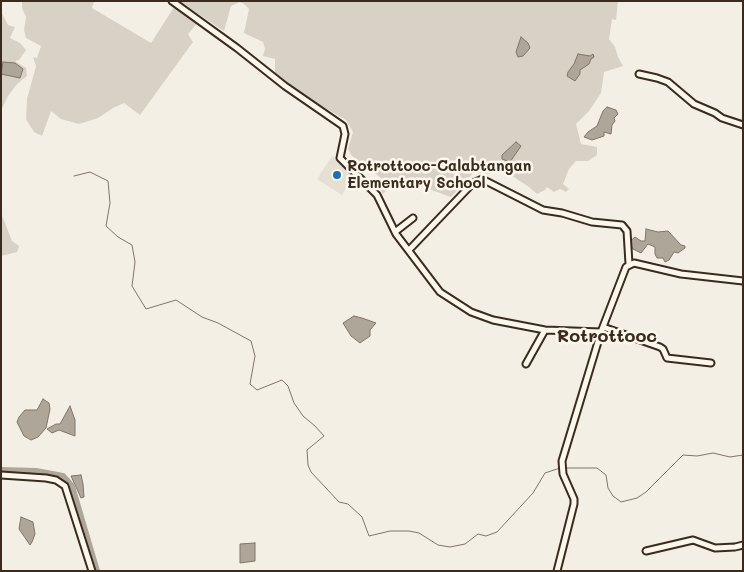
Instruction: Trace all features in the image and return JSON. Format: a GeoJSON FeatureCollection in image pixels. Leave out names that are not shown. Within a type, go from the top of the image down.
{"type":"FeatureCollection","features":[{"type":"Feature","properties":{"kind":"street"},"geometry":{"type":"LineString","coordinates":[[172,1],[237,48],[285,86],[343,126],[345,134],[340,158],[377,195],[395,232],[440,292],[471,312],[493,320],[545,330],[602,329],[662,348],[667,358],[711,363]]}},
{"type":"Feature","properties":{"kind":"street"},"geometry":{"type":"LineString","coordinates":[[639,74],[668,82],[694,104],[726,120],[743,125]]}},
{"type":"Feature","properties":{"kind":"street"},"geometry":{"type":"LineString","coordinates":[[409,250],[473,183],[482,179],[543,210],[562,213],[592,222],[622,225],[627,230],[629,264],[626,267],[602,329],[562,461],[563,474],[574,499],[574,504],[557,571]]}},
{"type":"Feature","properties":{"kind":"street"},"geometry":{"type":"LineString","coordinates":[[395,232],[413,218]]}},
{"type":"Feature","properties":{"kind":"street"},"geometry":{"type":"LineString","coordinates":[[629,264],[634,263],[682,274],[743,281]]}},
{"type":"Feature","properties":{"kind":"street"},"geometry":{"type":"LineString","coordinates":[[526,364],[545,330]]}},
{"type":"Feature","properties":{"kind":"street"},"geometry":{"type":"LineString","coordinates":[[1,475],[56,480],[65,486],[92,571]]}},
{"type":"Feature","properties":{"kind":"street"},"geometry":{"type":"LineString","coordinates":[[646,551],[693,540],[715,548],[743,545]]}},
{"type":"Feature","properties":{"kind":"shaded area"},"geometry":{"type":"Polygon","coordinates":[[[22,1],[94,1],[92,8],[151,43],[176,4],[199,21],[188,34],[193,42],[140,115],[124,103],[98,118],[79,124],[61,119],[51,111],[42,136],[34,132],[26,119],[27,99],[36,66],[33,57],[37,58],[41,46],[26,38],[24,30],[26,17],[22,8],[22,1]]]}},
{"type":"Feature","properties":{"kind":"shaded area"},"geometry":{"type":"Polygon","coordinates":[[[179,1],[618,1],[616,20],[612,19],[609,39],[615,47],[623,66],[604,72],[601,93],[589,111],[576,124],[581,144],[597,147],[597,155],[588,161],[576,161],[569,169],[563,184],[569,189],[566,192],[560,189],[554,192],[547,187],[537,194],[506,172],[494,169],[490,174],[474,172],[451,197],[423,187],[394,181],[383,194],[380,189],[384,180],[352,156],[348,149],[353,132],[346,120],[292,89],[275,76],[275,59],[263,56],[265,49],[263,42],[244,33],[249,9],[244,4],[240,2],[231,6],[224,31],[179,1]]]}},
{"type":"Feature","properties":{"kind":"shaded area"},"geometry":{"type":"Polygon","coordinates":[[[1,12],[8,25],[15,27],[10,38],[20,43],[26,50],[19,60],[15,61],[26,68],[27,76],[17,84],[8,96],[1,111],[1,12]]]}},
{"type":"Feature","properties":{"kind":"shaded area"},"geometry":{"type":"Polygon","coordinates":[[[521,37],[528,43],[530,48],[523,56],[518,57],[516,52],[521,37]]]}},
{"type":"Feature","properties":{"kind":"shaded area"},"geometry":{"type":"Polygon","coordinates":[[[578,54],[590,56],[593,54],[594,57],[589,64],[580,70],[580,74],[575,81],[567,76],[578,54]]]}},
{"type":"Feature","properties":{"kind":"shaded area"},"geometry":{"type":"Polygon","coordinates":[[[3,62],[15,63],[23,69],[20,78],[1,74],[3,62]]]}},
{"type":"Feature","properties":{"kind":"shaded area"},"geometry":{"type":"Polygon","coordinates":[[[607,107],[616,110],[618,114],[614,118],[615,121],[612,125],[611,134],[604,132],[604,136],[592,140],[584,137],[597,126],[603,111],[607,107]]]}},
{"type":"Feature","properties":{"kind":"shaded area"},"geometry":{"type":"Polygon","coordinates":[[[516,142],[521,146],[510,162],[502,159],[502,155],[516,142]]]}},
{"type":"Feature","properties":{"kind":"shaded area","name":"Rotrottooc-Calabtangan Elementary School"},"geometry":{"type":"Polygon","coordinates":[[[332,156],[356,172],[342,195],[317,179],[332,156]]]}},
{"type":"Feature","properties":{"kind":"shaded area"},"geometry":{"type":"Polygon","coordinates":[[[1,213],[12,241],[19,246],[17,252],[1,256],[1,213]]]}},
{"type":"Feature","properties":{"kind":"shaded area"},"geometry":{"type":"Polygon","coordinates":[[[646,229],[658,232],[668,231],[685,248],[678,253],[674,252],[669,260],[665,262],[663,258],[657,258],[655,247],[648,244],[641,253],[633,249],[629,242],[635,237],[645,241],[646,229]]]}},
{"type":"Feature","properties":{"kind":"shaded area"},"geometry":{"type":"Polygon","coordinates":[[[354,316],[376,323],[370,330],[370,336],[360,343],[351,336],[343,323],[354,316]]]}},
{"type":"Feature","properties":{"kind":"shaded area"},"geometry":{"type":"Polygon","coordinates":[[[43,399],[49,403],[50,409],[46,428],[38,437],[31,440],[24,436],[17,422],[25,410],[37,410],[43,399]]]}},
{"type":"Feature","properties":{"kind":"shaded area"},"geometry":{"type":"Polygon","coordinates":[[[70,406],[75,420],[75,436],[59,430],[52,433],[47,429],[60,424],[70,406]]]}},
{"type":"Feature","properties":{"kind":"shaded area"},"geometry":{"type":"Polygon","coordinates":[[[81,475],[84,497],[81,498],[71,476],[81,475]]]}},
{"type":"Feature","properties":{"kind":"shaded area"},"geometry":{"type":"Polygon","coordinates":[[[21,517],[33,522],[35,534],[30,545],[19,529],[21,517]]]}},
{"type":"Feature","properties":{"kind":"shaded area"},"geometry":{"type":"Polygon","coordinates":[[[255,543],[255,561],[240,563],[240,544],[255,543]]]}},
{"type":"Feature","properties":{"kind":"waterway"},"geometry":{"type":"LineString","coordinates":[[74,176],[90,172],[108,181],[110,203],[106,226],[118,237],[132,245],[135,262],[132,286],[146,309],[176,300],[202,317],[218,323],[251,341],[255,356],[250,384],[257,390],[282,380],[288,386],[294,403],[303,416],[324,436],[307,450],[308,465],[311,472],[339,502],[348,504],[362,517],[369,536],[390,531],[409,531],[419,533],[438,545],[450,547],[465,544],[478,534],[486,536],[497,532],[533,493],[545,473],[560,468]]}},
{"type":"Feature","properties":{"kind":"waterway"},"geometry":{"type":"LineString","coordinates":[[565,468],[597,468],[606,475],[608,488],[613,496],[621,502],[637,498],[646,492],[683,455],[697,456],[713,453],[730,457],[743,455]]}},
{"type":"Feature","properties":{"kind":"waterway"},"geometry":{"type":"LineString","coordinates":[[1,470],[36,471],[63,476],[72,486],[97,571]]}},
{"type":"Feature","properties":{"kind":"place","name":"Rotrottooc-Calabtangan Elementary School"},"geometry":{"type":"Point","coordinates":[337,175]}},
{"type":"Feature","properties":{"kind":"district","name":"Rotrottooc"},"geometry":{"type":"Point","coordinates":[607,336]}}]}
